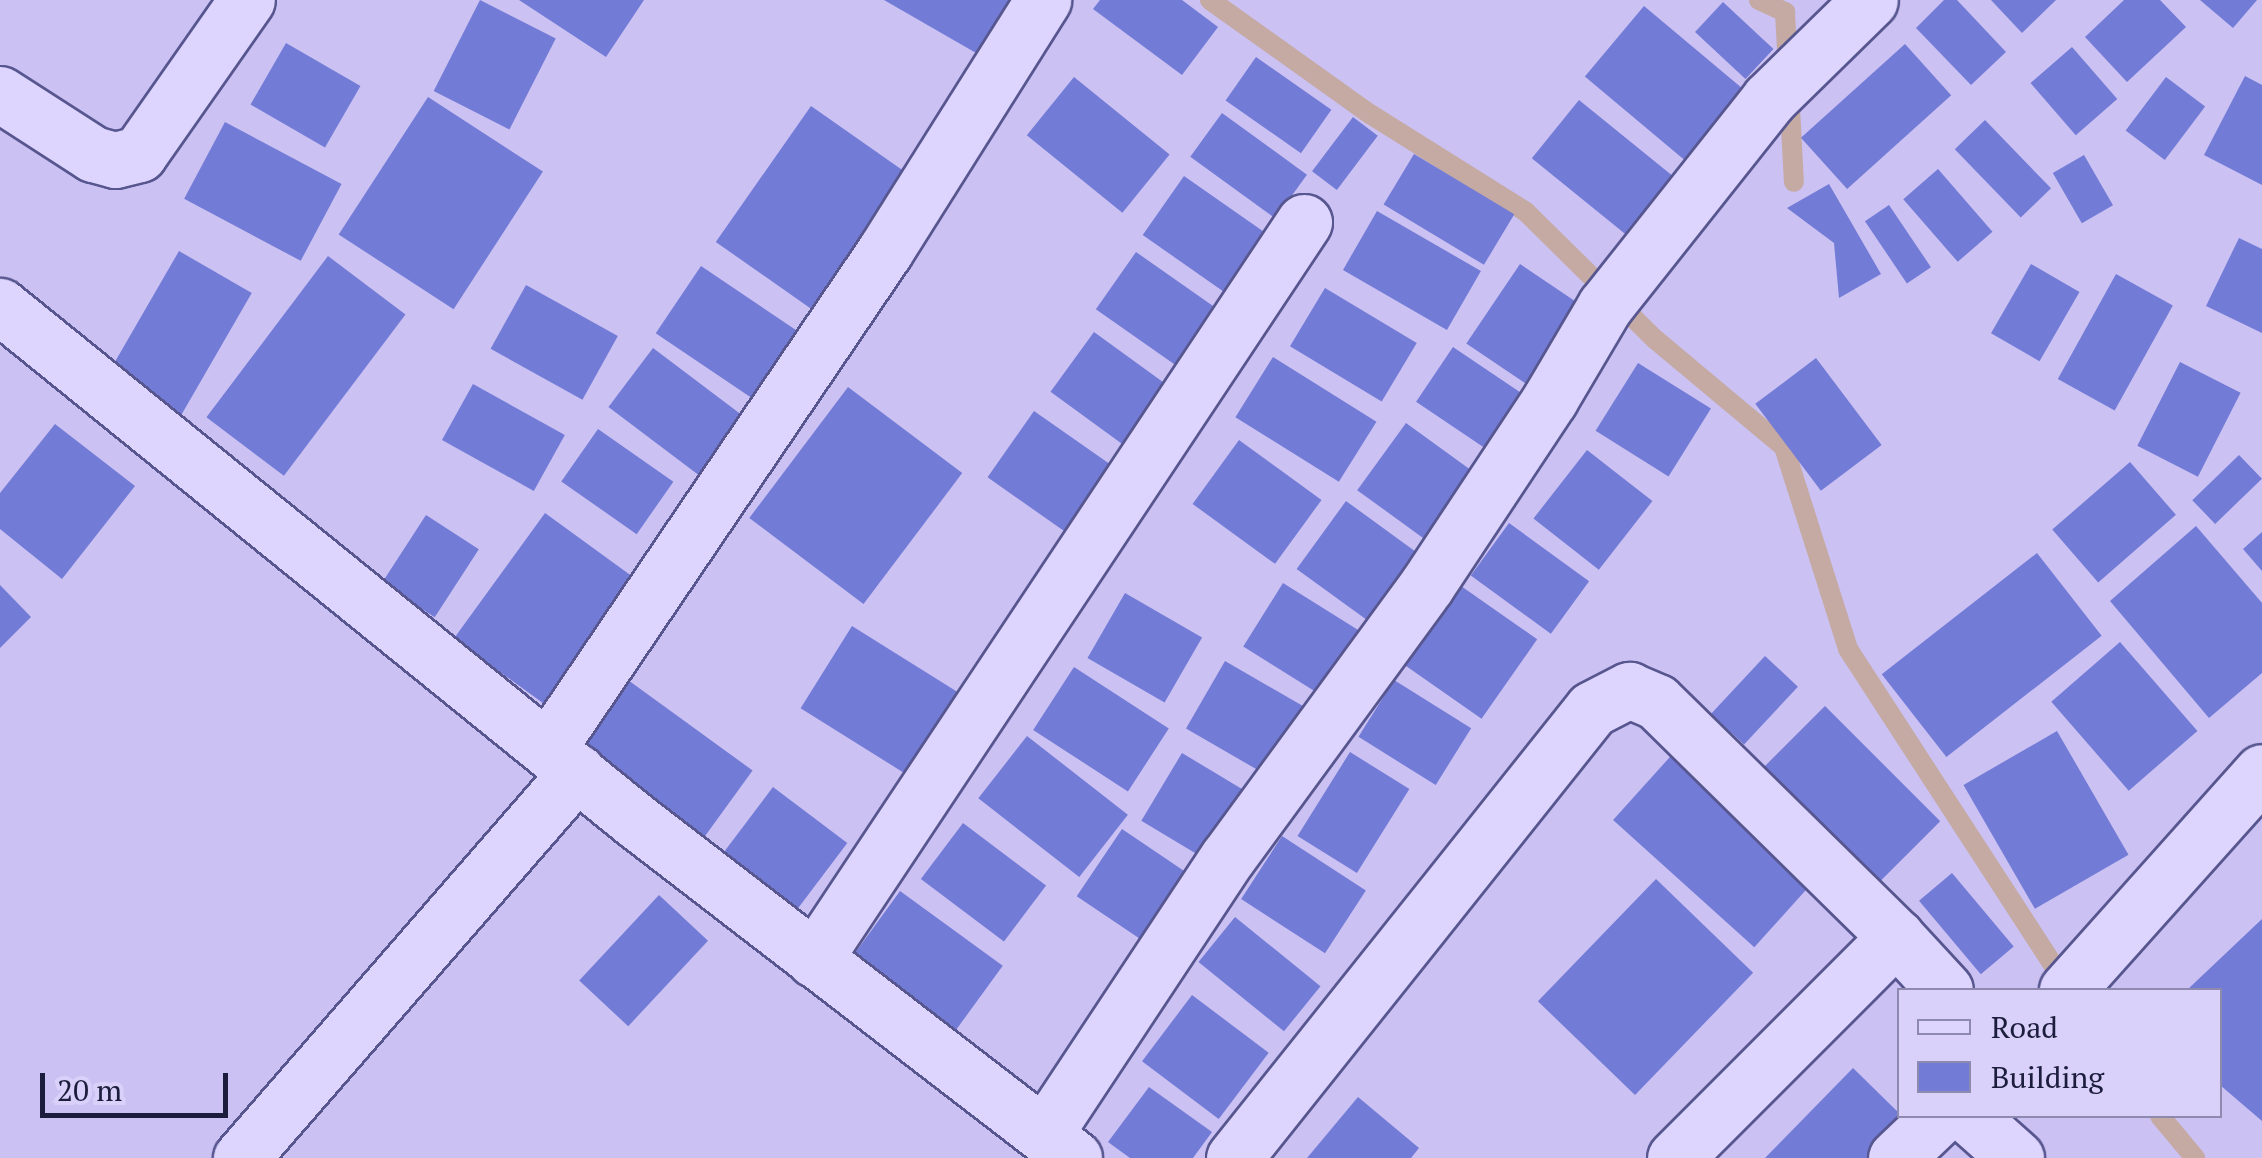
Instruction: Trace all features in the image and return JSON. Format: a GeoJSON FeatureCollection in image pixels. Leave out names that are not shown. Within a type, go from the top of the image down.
{"type":"FeatureCollection","features":[{"type":"Feature","properties":{"kind":"street"},"geometry":{"type":"LineString","coordinates":[[0,94],[93,154],[116,160],[139,154],[247,0]]}},
{"type":"Feature","properties":{"kind":"street"},"geometry":{"type":"LineString","coordinates":[[241,1158],[562,760],[1042,0]]}},
{"type":"Feature","properties":{"kind":"street"},"geometry":{"type":"LineString","coordinates":[[0,306],[258,519],[814,960],[1060,1146],[1194,906],[1437,569],[1550,399],[1605,306],[1769,99],[1870,0]]}},
{"type":"Feature","properties":{"kind":"street"},"geometry":{"type":"LineString","coordinates":[[814,960],[1304,222]]}},
{"type":"Feature","properties":{"kind":"street"},"geometry":{"type":"LineString","coordinates":[[1234,1158],[1592,709],[1629,690],[1657,702],[1896,936],[1943,988]]}},
{"type":"Feature","properties":{"kind":"street"},"geometry":{"type":"LineString","coordinates":[[2082,974],[2262,772]]}},
{"type":"Feature","properties":{"kind":"street"},"geometry":{"type":"LineString","coordinates":[[1675,1158],[1896,936]]}},
{"type":"Feature","properties":{"kind":"street"},"geometry":{"type":"LineString","coordinates":[[1896,1158],[1938,1118]]}},
{"type":"Feature","properties":{"kind":"street"},"geometry":{"type":"LineString","coordinates":[[1971,1118],[2016,1158]]}},
{"type":"Feature","properties":{"kind":"building"},"geometry":{"type":"Polygon","coordinates":[[[480,0],[556,39],[509,129],[434,91],[480,0]]]}},
{"type":"Feature","properties":{"kind":"building"},"geometry":{"type":"Polygon","coordinates":[[[519,0],[644,0],[606,57],[519,0]]]}},
{"type":"Feature","properties":{"kind":"building"},"geometry":{"type":"Polygon","coordinates":[[[884,0],[1024,0],[990,61],[884,0]]]}},
{"type":"Feature","properties":{"kind":"building"},"geometry":{"type":"Polygon","coordinates":[[[1100,0],[1182,0],[1218,27],[1182,75],[1093,9],[1100,0]]]}},
{"type":"Feature","properties":{"kind":"building"},"geometry":{"type":"Polygon","coordinates":[[[1944,0],[1957,0],[2006,52],[1971,85],[1916,28],[1944,0]]]}},
{"type":"Feature","properties":{"kind":"building"},"geometry":{"type":"Polygon","coordinates":[[[1991,0],[2056,0],[2022,33],[1991,0]]]}},
{"type":"Feature","properties":{"kind":"building"},"geometry":{"type":"Polygon","coordinates":[[[2124,0],[2160,0],[2186,27],[2127,82],[2085,37],[2124,0]]]}},
{"type":"Feature","properties":{"kind":"building"},"geometry":{"type":"Polygon","coordinates":[[[2200,0],[2257,0],[2233,28],[2200,0]]]}},
{"type":"Feature","properties":{"kind":"building"},"geometry":{"type":"Polygon","coordinates":[[[1723,2],[1773,49],[1746,79],[1695,32],[1723,2]]]}},
{"type":"Feature","properties":{"kind":"building"},"geometry":{"type":"Polygon","coordinates":[[[1644,6],[1745,91],[1686,161],[1585,76],[1644,6]]]}},
{"type":"Feature","properties":{"kind":"building"},"geometry":{"type":"Polygon","coordinates":[[[286,43],[360,86],[325,147],[250,104],[286,43]]]}},
{"type":"Feature","properties":{"kind":"building"},"geometry":{"type":"Polygon","coordinates":[[[1905,44],[1951,95],[1847,189],[1801,138],[1905,44]]]}},
{"type":"Feature","properties":{"kind":"building"},"geometry":{"type":"Polygon","coordinates":[[[2072,47],[2117,99],[2076,135],[2030,83],[2072,47]]]}},
{"type":"Feature","properties":{"kind":"building"},"geometry":{"type":"Polygon","coordinates":[[[1256,57],[1331,110],[1301,153],[1226,100],[1256,57]]]}},
{"type":"Feature","properties":{"kind":"building"},"geometry":{"type":"Polygon","coordinates":[[[2245,76],[2262,85],[2262,185],[2204,155],[2245,76]]]}},
{"type":"Feature","properties":{"kind":"building"},"geometry":{"type":"Polygon","coordinates":[[[1074,77],[1170,154],[1122,213],[1027,135],[1074,77]]]}},
{"type":"Feature","properties":{"kind":"building"},"geometry":{"type":"Polygon","coordinates":[[[2166,77],[2205,106],[2165,160],[2126,131],[2166,77]]]}},
{"type":"Feature","properties":{"kind":"building"},"geometry":{"type":"Polygon","coordinates":[[[428,97],[543,172],[454,309],[339,235],[428,97]]]}},
{"type":"Feature","properties":{"kind":"building"},"geometry":{"type":"Polygon","coordinates":[[[1579,100],[1678,180],[1630,238],[1532,158],[1579,100]]]}},
{"type":"Feature","properties":{"kind":"building"},"geometry":{"type":"Polygon","coordinates":[[[811,106],[916,179],[821,315],[716,242],[811,106]]]}},
{"type":"Feature","properties":{"kind":"building"},"geometry":{"type":"Polygon","coordinates":[[[1222,113],[1307,175],[1275,218],[1190,157],[1222,113]]]}},
{"type":"Feature","properties":{"kind":"building"},"geometry":{"type":"Polygon","coordinates":[[[1353,117],[1378,136],[1337,190],[1312,171],[1353,117]]]}},
{"type":"Feature","properties":{"kind":"building"},"geometry":{"type":"Polygon","coordinates":[[[1985,120],[2051,188],[2021,218],[1955,149],[1985,120]]]}},
{"type":"Feature","properties":{"kind":"building"},"geometry":{"type":"Polygon","coordinates":[[[225,122],[342,184],[301,261],[184,199],[225,122]]]}},
{"type":"Feature","properties":{"kind":"building"},"geometry":{"type":"Polygon","coordinates":[[[1414,154],[1514,214],[1484,265],[1384,205],[1414,154]]]}},
{"type":"Feature","properties":{"kind":"building"},"geometry":{"type":"Polygon","coordinates":[[[2084,155],[2113,205],[2082,223],[2053,173],[2084,155]]]}},
{"type":"Feature","properties":{"kind":"building"},"geometry":{"type":"Polygon","coordinates":[[[1938,169],[1992,232],[1958,262],[1903,199],[1938,169]]]}},
{"type":"Feature","properties":{"kind":"building"},"geometry":{"type":"Polygon","coordinates":[[[1184,176],[1284,246],[1243,305],[1143,235],[1184,176]]]}},
{"type":"Feature","properties":{"kind":"building"},"geometry":{"type":"Polygon","coordinates":[[[1829,184],[1881,274],[1839,298],[1834,243],[1787,208],[1829,184]]]}},
{"type":"Feature","properties":{"kind":"building"},"geometry":{"type":"Polygon","coordinates":[[[1889,205],[1931,267],[1907,283],[1865,221],[1889,205]]]}},
{"type":"Feature","properties":{"kind":"building"},"geometry":{"type":"Polygon","coordinates":[[[1377,211],[1481,271],[1447,330],[1343,270],[1377,211]]]}},
{"type":"Feature","properties":{"kind":"building"},"geometry":{"type":"Polygon","coordinates":[[[2239,238],[2262,249],[2262,333],[2206,306],[2239,238]]]}},
{"type":"Feature","properties":{"kind":"building"},"geometry":{"type":"Polygon","coordinates":[[[179,251],[252,293],[181,415],[109,373],[179,251]]]}},
{"type":"Feature","properties":{"kind":"building"},"geometry":{"type":"Polygon","coordinates":[[[1136,252],[1233,320],[1193,377],[1096,309],[1136,252]]]}},
{"type":"Feature","properties":{"kind":"building"},"geometry":{"type":"Polygon","coordinates":[[[328,256],[405,314],[284,476],[206,417],[328,256]]]}},
{"type":"Feature","properties":{"kind":"building"},"geometry":{"type":"Polygon","coordinates":[[[1520,264],[1597,316],[1543,396],[1466,344],[1520,264]]]}},
{"type":"Feature","properties":{"kind":"building"},"geometry":{"type":"Polygon","coordinates":[[[2031,264],[2079,292],[2039,361],[1991,333],[2031,264]]]}},
{"type":"Feature","properties":{"kind":"building"},"geometry":{"type":"Polygon","coordinates":[[[701,266],[803,335],[758,402],[656,333],[701,266]]]}},
{"type":"Feature","properties":{"kind":"building"},"geometry":{"type":"Polygon","coordinates":[[[2116,274],[2173,306],[2115,410],[2058,379],[2116,274]]]}},
{"type":"Feature","properties":{"kind":"building"},"geometry":{"type":"Polygon","coordinates":[[[526,285],[618,336],[582,400],[491,349],[526,285]]]}},
{"type":"Feature","properties":{"kind":"building"},"geometry":{"type":"Polygon","coordinates":[[[1325,288],[1417,343],[1382,401],[1290,346],[1325,288]]]}},
{"type":"Feature","properties":{"kind":"building"},"geometry":{"type":"Polygon","coordinates":[[[1094,332],[1182,396],[1139,456],[1051,392],[1094,332]]]}},
{"type":"Feature","properties":{"kind":"building"},"geometry":{"type":"Polygon","coordinates":[[[1453,347],[1542,407],[1505,462],[1416,402],[1453,347]]]}},
{"type":"Feature","properties":{"kind":"building"},"geometry":{"type":"Polygon","coordinates":[[[653,348],[750,421],[706,481],[608,407],[653,348]]]}},
{"type":"Feature","properties":{"kind":"building"},"geometry":{"type":"Polygon","coordinates":[[[1273,357],[1376,422],[1339,482],[1235,417],[1273,357]]]}},
{"type":"Feature","properties":{"kind":"building"},"geometry":{"type":"Polygon","coordinates":[[[1816,358],[1882,445],[1821,491],[1755,404],[1816,358]]]}},
{"type":"Feature","properties":{"kind":"building"},"geometry":{"type":"Polygon","coordinates":[[[2180,362],[2241,393],[2198,477],[2137,446],[2180,362]]]}},
{"type":"Feature","properties":{"kind":"building"},"geometry":{"type":"Polygon","coordinates":[[[1638,363],[1711,409],[1669,476],[1596,431],[1638,363]]]}},
{"type":"Feature","properties":{"kind":"building"},"geometry":{"type":"Polygon","coordinates":[[[473,384],[565,435],[534,491],[442,440],[473,384]]]}},
{"type":"Feature","properties":{"kind":"building"},"geometry":{"type":"Polygon","coordinates":[[[848,387],[962,473],[864,604],[749,518],[848,387]]]}},
{"type":"Feature","properties":{"kind":"building"},"geometry":{"type":"Polygon","coordinates":[[[1034,411],[1121,472],[1074,538],[988,477],[1034,411]]]}},
{"type":"Feature","properties":{"kind":"building"},"geometry":{"type":"Polygon","coordinates":[[[1406,423],[1485,481],[1436,548],[1357,490],[1406,423]]]}},
{"type":"Feature","properties":{"kind":"building"},"geometry":{"type":"Polygon","coordinates":[[[55,424],[135,486],[62,579],[0,529],[0,493],[55,424]]]}},
{"type":"Feature","properties":{"kind":"building"},"geometry":{"type":"Polygon","coordinates":[[[598,429],[673,482],[637,534],[561,481],[598,429]]]}},
{"type":"Feature","properties":{"kind":"building"},"geometry":{"type":"Polygon","coordinates":[[[1239,440],[1322,500],[1275,564],[1193,504],[1239,440]]]}},
{"type":"Feature","properties":{"kind":"building"},"geometry":{"type":"Polygon","coordinates":[[[1587,450],[1652,501],[1599,570],[1533,519],[1587,450]]]}},
{"type":"Feature","properties":{"kind":"building"},"geometry":{"type":"Polygon","coordinates":[[[2239,455],[2262,479],[2215,524],[2192,500],[2239,455]]]}},
{"type":"Feature","properties":{"kind":"building"},"geometry":{"type":"Polygon","coordinates":[[[2130,462],[2176,515],[2098,582],[2052,530],[2130,462]]]}},
{"type":"Feature","properties":{"kind":"building"},"geometry":{"type":"Polygon","coordinates":[[[1346,501],[1430,562],[1381,630],[1297,569],[1346,501]]]}},
{"type":"Feature","properties":{"kind":"building"},"geometry":{"type":"Polygon","coordinates":[[[545,513],[639,581],[548,707],[454,638],[545,513]]]}},
{"type":"Feature","properties":{"kind":"building"},"geometry":{"type":"Polygon","coordinates":[[[426,515],[479,549],[435,617],[382,583],[426,515]]]}},
{"type":"Feature","properties":{"kind":"building"},"geometry":{"type":"Polygon","coordinates":[[[1509,523],[1589,581],[1551,634],[1471,576],[1509,523]]]}},
{"type":"Feature","properties":{"kind":"building"},"geometry":{"type":"Polygon","coordinates":[[[2196,526],[2262,603],[2262,673],[2209,718],[2110,601],[2196,526]]]}},
{"type":"Feature","properties":{"kind":"building"},"geometry":{"type":"Polygon","coordinates":[[[2262,532],[2262,571],[2243,549],[2262,532]]]}},
{"type":"Feature","properties":{"kind":"building"},"geometry":{"type":"Polygon","coordinates":[[[2037,553],[2102,636],[1946,757],[1882,674],[2037,553]]]}},
{"type":"Feature","properties":{"kind":"building"},"geometry":{"type":"Polygon","coordinates":[[[1283,583],[1373,639],[1333,703],[1243,647],[1283,583]]]}},
{"type":"Feature","properties":{"kind":"building"},"geometry":{"type":"Polygon","coordinates":[[[0,585],[31,617],[0,648],[0,585]]]}},
{"type":"Feature","properties":{"kind":"building"},"geometry":{"type":"Polygon","coordinates":[[[1461,586],[1537,639],[1482,719],[1405,665],[1461,586]]]}},
{"type":"Feature","properties":{"kind":"building"},"geometry":{"type":"Polygon","coordinates":[[[1125,593],[1202,637],[1165,702],[1088,658],[1125,593]]]}},
{"type":"Feature","properties":{"kind":"building"},"geometry":{"type":"Polygon","coordinates":[[[852,626],[971,700],[919,782],[801,708],[852,626]]]}},
{"type":"Feature","properties":{"kind":"building"},"geometry":{"type":"Polygon","coordinates":[[[2120,642],[2197,731],[2129,791],[2051,702],[2120,642]]]}},
{"type":"Feature","properties":{"kind":"building"},"geometry":{"type":"Polygon","coordinates":[[[1765,656],[1798,687],[1744,744],[1711,714],[1765,656]]]}},
{"type":"Feature","properties":{"kind":"building"},"geometry":{"type":"Polygon","coordinates":[[[1225,661],[1309,710],[1270,777],[1186,729],[1225,661]]]}},
{"type":"Feature","properties":{"kind":"building"},"geometry":{"type":"Polygon","coordinates":[[[1074,667],[1169,729],[1128,791],[1033,730],[1074,667]]]}},
{"type":"Feature","properties":{"kind":"building"},"geometry":{"type":"Polygon","coordinates":[[[628,680],[753,771],[701,841],[577,750],[628,680]]]}},
{"type":"Feature","properties":{"kind":"building"},"geometry":{"type":"Polygon","coordinates":[[[1394,680],[1471,728],[1436,785],[1358,737],[1394,680]]]}},
{"type":"Feature","properties":{"kind":"building"},"geometry":{"type":"Polygon","coordinates":[[[1825,706],[1940,821],[1879,882],[1764,767],[1825,706]]]}},
{"type":"Feature","properties":{"kind":"building"},"geometry":{"type":"Polygon","coordinates":[[[2057,731],[2128,855],[2035,909],[1963,785],[2057,731]]]}},
{"type":"Feature","properties":{"kind":"building"},"geometry":{"type":"Polygon","coordinates":[[[1027,736],[1128,815],[1079,877],[978,798],[1027,736]]]}},
{"type":"Feature","properties":{"kind":"building"},"geometry":{"type":"Polygon","coordinates":[[[1678,748],[1819,875],[1754,947],[1613,820],[1678,748]]]}},
{"type":"Feature","properties":{"kind":"building"},"geometry":{"type":"Polygon","coordinates":[[[1350,752],[1409,789],[1357,873],[1298,836],[1350,752]]]}},
{"type":"Feature","properties":{"kind":"building"},"geometry":{"type":"Polygon","coordinates":[[[1182,753],[1256,797],[1215,865],[1141,821],[1182,753]]]}},
{"type":"Feature","properties":{"kind":"building"},"geometry":{"type":"Polygon","coordinates":[[[773,787],[847,843],[794,914],[719,858],[773,787]]]}},
{"type":"Feature","properties":{"kind":"building"},"geometry":{"type":"Polygon","coordinates":[[[963,823],[1046,886],[1004,941],[921,879],[963,823]]]}},
{"type":"Feature","properties":{"kind":"building"},"geometry":{"type":"Polygon","coordinates":[[[1122,829],[1197,880],[1152,947],[1077,896],[1122,829]]]}},
{"type":"Feature","properties":{"kind":"building"},"geometry":{"type":"Polygon","coordinates":[[[1282,836],[1366,890],[1325,953],[1241,899],[1282,836]]]}},
{"type":"Feature","properties":{"kind":"building"},"geometry":{"type":"Polygon","coordinates":[[[1952,873],[2014,947],[1981,974],[1919,901],[1952,873]]]}},
{"type":"Feature","properties":{"kind":"building"},"geometry":{"type":"Polygon","coordinates":[[[1656,879],[1753,973],[1635,1095],[1538,1001],[1656,879]]]}},
{"type":"Feature","properties":{"kind":"building"},"geometry":{"type":"Polygon","coordinates":[[[900,891],[1003,966],[954,1033],[851,958],[900,891]]]}},
{"type":"Feature","properties":{"kind":"building"},"geometry":{"type":"Polygon","coordinates":[[[659,895],[708,941],[628,1026],[579,981],[659,895]]]}},
{"type":"Feature","properties":{"kind":"building"},"geometry":{"type":"Polygon","coordinates":[[[1235,917],[1320,986],[1284,1031],[1198,962],[1235,917]]]}},
{"type":"Feature","properties":{"kind":"building"},"geometry":{"type":"Polygon","coordinates":[[[2262,919],[2262,1121],[2222,1087],[2222,988],[2189,988],[2262,919]]]}},
{"type":"Feature","properties":{"kind":"building"},"geometry":{"type":"Polygon","coordinates":[[[1192,995],[1269,1053],[1219,1119],[1142,1061],[1192,995]]]}},
{"type":"Feature","properties":{"kind":"building"},"geometry":{"type":"Polygon","coordinates":[[[1853,1068],[1901,1118],[1875,1158],[1765,1158],[1853,1068]]]}},
{"type":"Feature","properties":{"kind":"building"},"geometry":{"type":"Polygon","coordinates":[[[1149,1087],[1212,1132],[1193,1158],[1130,1158],[1108,1142],[1149,1087]]]}},
{"type":"Feature","properties":{"kind":"building"},"geometry":{"type":"Polygon","coordinates":[[[1358,1097],[1419,1148],[1411,1158],[1307,1158],[1358,1097]]]}},
{"type":"Feature","properties":{"kind":"waterway"},"geometry":{"type":"LineString","coordinates":[[1210,0],[1370,114],[1526,212],[1656,340],[1784,447],[1848,649],[2066,985]]}},
{"type":"Feature","properties":{"kind":"waterway"},"geometry":{"type":"LineString","coordinates":[[1759,0],[1785,12],[1794,182]]}},
{"type":"Feature","properties":{"kind":"waterway"},"geometry":{"type":"LineString","coordinates":[[2162,1118],[2195,1158]]}}]}
